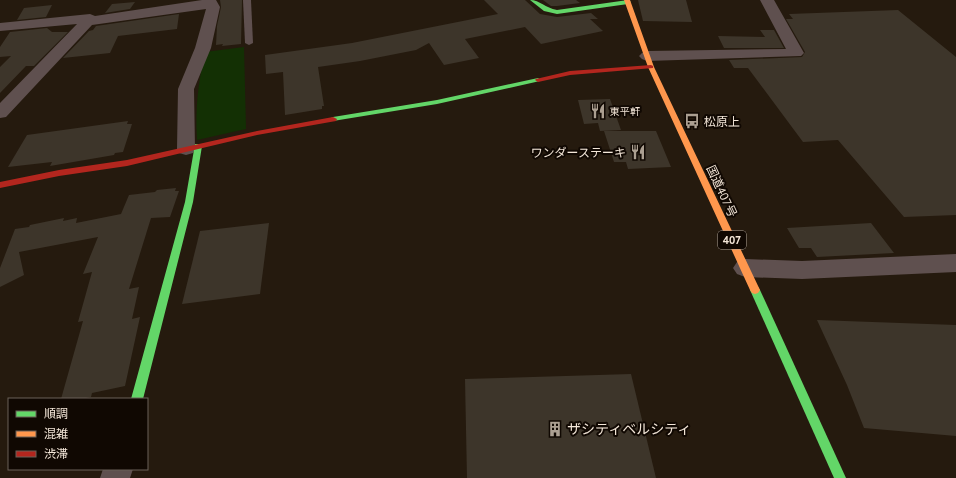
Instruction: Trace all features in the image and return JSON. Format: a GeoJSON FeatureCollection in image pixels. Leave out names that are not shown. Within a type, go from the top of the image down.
{"type":"FeatureCollection","features":[{"type":"Feature","properties":{"kind":"main road"},"geometry":{"type":"LineString","coordinates":[[533,0],[546,10],[557,12],[628,1]]}},
{"type":"Feature","properties":{"kind":"main road","name":"国道407号"},"geometry":{"type":"LineString","coordinates":[[628,1],[649,62],[745,268],[840,478]]}},
{"type":"Feature","properties":{"kind":"main road"},"geometry":{"type":"LineString","coordinates":[[0,185],[59,173],[127,163],[321,121],[437,102],[570,73],[649,62]]}},
{"type":"Feature","properties":{"kind":"main road"},"geometry":{"type":"LineString","coordinates":[[137,398],[189,202],[192,148]]}},
{"type":"Feature","properties":{"kind":"street"},"geometry":{"type":"LineString","coordinates":[[649,62],[796,53],[767,0]]}},
{"type":"Feature","properties":{"kind":"street"},"geometry":{"type":"LineString","coordinates":[[87,21],[210,2],[213,7],[203,48],[186,89],[192,148]]}},
{"type":"Feature","properties":{"kind":"street"},"geometry":{"type":"LineString","coordinates":[[0,113],[90,18],[3,29]]}},
{"type":"Feature","properties":{"kind":"street"},"geometry":{"type":"LineString","coordinates":[[0,94],[19,93]]}},
{"type":"Feature","properties":{"kind":"street"},"geometry":{"type":"LineString","coordinates":[[745,268],[802,270],[956,263]]}},
{"type":"Feature","properties":{"kind":"lane"},"geometry":{"type":"LineString","coordinates":[[247,0],[249,44]]}},
{"type":"Feature","properties":{"kind":"green space"},"geometry":{"type":"Polygon","coordinates":[[[244,47],[246,129],[197,140],[196,117],[205,52],[244,47]]]}},
{"type":"Feature","properties":{"kind":"building"},"geometry":{"type":"Polygon","coordinates":[[[220,0],[242,0],[241,44],[222,46],[223,44],[216,45],[217,26],[221,7],[220,0]]]}},
{"type":"Feature","properties":{"kind":"building"},"geometry":{"type":"Polygon","coordinates":[[[484,0],[525,0],[540,14],[557,17],[591,13],[598,19],[590,19],[603,31],[541,44],[525,27],[465,39],[479,58],[444,65],[429,43],[416,50],[360,61],[318,67],[324,106],[322,106],[322,109],[285,115],[283,72],[266,74],[265,55],[352,43],[498,14],[484,0]]]}},
{"type":"Feature","properties":{"kind":"building"},"geometry":{"type":"Polygon","coordinates":[[[543,0],[576,0],[580,3],[551,6],[543,0]]]}},
{"type":"Feature","properties":{"kind":"building"},"geometry":{"type":"Polygon","coordinates":[[[638,0],[686,0],[692,22],[643,21],[638,0]]]}},
{"type":"Feature","properties":{"kind":"building"},"geometry":{"type":"Polygon","coordinates":[[[135,2],[130,9],[105,13],[112,4],[135,2]]]}},
{"type":"Feature","properties":{"kind":"building"},"geometry":{"type":"Polygon","coordinates":[[[52,5],[46,17],[17,20],[24,8],[52,5]]]}},
{"type":"Feature","properties":{"kind":"building"},"geometry":{"type":"Polygon","coordinates":[[[898,10],[956,57],[956,215],[904,217],[838,140],[803,142],[748,68],[734,68],[729,60],[802,57],[805,52],[786,19],[793,19],[789,14],[898,10]]]}},
{"type":"Feature","properties":{"kind":"building"},"geometry":{"type":"Polygon","coordinates":[[[179,14],[177,29],[118,36],[110,53],[63,58],[89,31],[93,30],[96,26],[179,14]]]}},
{"type":"Feature","properties":{"kind":"building"},"geometry":{"type":"Polygon","coordinates":[[[47,28],[52,32],[68,32],[34,66],[26,66],[0,93],[0,67],[11,56],[0,57],[0,47],[10,32],[47,28]]]}},
{"type":"Feature","properties":{"kind":"building"},"geometry":{"type":"Polygon","coordinates":[[[760,30],[774,30],[784,48],[724,48],[718,36],[765,37],[760,30]]]}},
{"type":"Feature","properties":{"kind":"building","name":"東平軒"},"geometry":{"type":"Polygon","coordinates":[[[610,99],[621,130],[600,131],[598,123],[584,124],[578,100],[610,99]]]}},
{"type":"Feature","properties":{"kind":"building"},"geometry":{"type":"Polygon","coordinates":[[[128,121],[127,124],[132,124],[123,152],[115,153],[114,155],[50,166],[52,162],[8,167],[27,135],[128,121]]]}},
{"type":"Feature","properties":{"kind":"building","name":"ワンダーステーキ"},"geometry":{"type":"Polygon","coordinates":[[[604,131],[656,131],[671,167],[628,169],[626,162],[614,162],[604,131]]]}},
{"type":"Feature","properties":{"kind":"building"},"geometry":{"type":"Polygon","coordinates":[[[176,188],[175,191],[179,191],[170,217],[151,218],[129,289],[139,287],[132,319],[140,317],[125,386],[92,393],[91,397],[86,398],[61,398],[83,321],[78,322],[92,272],[83,274],[98,237],[19,252],[24,275],[0,287],[0,268],[15,229],[64,218],[63,221],[77,218],[76,223],[121,214],[129,195],[155,192],[157,190],[176,188]]]}},
{"type":"Feature","properties":{"kind":"building"},"geometry":{"type":"Polygon","coordinates":[[[269,223],[260,294],[182,304],[200,231],[269,223]]]}},
{"type":"Feature","properties":{"kind":"building"},"geometry":{"type":"Polygon","coordinates":[[[871,223],[894,253],[817,257],[811,248],[799,248],[787,228],[871,223]]]}},
{"type":"Feature","properties":{"kind":"building"},"geometry":{"type":"Polygon","coordinates":[[[817,320],[956,325],[956,436],[864,428],[847,385],[817,320]]]}},
{"type":"Feature","properties":{"kind":"building","name":"ザシティベルシティ"},"geometry":{"type":"Polygon","coordinates":[[[631,374],[656,478],[467,478],[465,379],[631,374]]]}},
{"type":"Feature","properties":{"kind":"traffic: fast"},"geometry":{"type":"LineString","coordinates":[[533,0],[546,10],[557,12],[628,2]]}},
{"type":"Feature","properties":{"kind":"traffic: fast"},"geometry":{"type":"LineString","coordinates":[[333,119],[437,102],[538,80]]}},
{"type":"Feature","properties":{"kind":"traffic: fast"},"geometry":{"type":"LineString","coordinates":[[137,398],[189,202],[198,146]]}},
{"type":"Feature","properties":{"kind":"traffic: fast"},"geometry":{"type":"LineString","coordinates":[[755,290],[840,478]]}},
{"type":"Feature","properties":{"kind":"traffic: slow"},"geometry":{"type":"LineString","coordinates":[[627,0],[651,67],[755,290]]}},
{"type":"Feature","properties":{"kind":"traffic: jam"},"geometry":{"type":"LineString","coordinates":[[538,80],[570,73],[651,67]]}},
{"type":"Feature","properties":{"kind":"traffic: jam"},"geometry":{"type":"LineString","coordinates":[[0,185],[59,173],[127,163],[257,133],[333,119]]}},
{"type":"Feature","properties":{"kind":"place","name":"東平軒"},"geometry":{"type":"Point","coordinates":[598,111]}},
{"type":"Feature","properties":{"kind":"place","name":"松原上"},"geometry":{"type":"Point","coordinates":[692,121]}},
{"type":"Feature","properties":{"kind":"place","name":"ワンダーステーキ"},"geometry":{"type":"Point","coordinates":[638,152]}},
{"type":"Feature","properties":{"kind":"place","name":"ザシティベルシティ"},"geometry":{"type":"Point","coordinates":[555,429]}}]}
